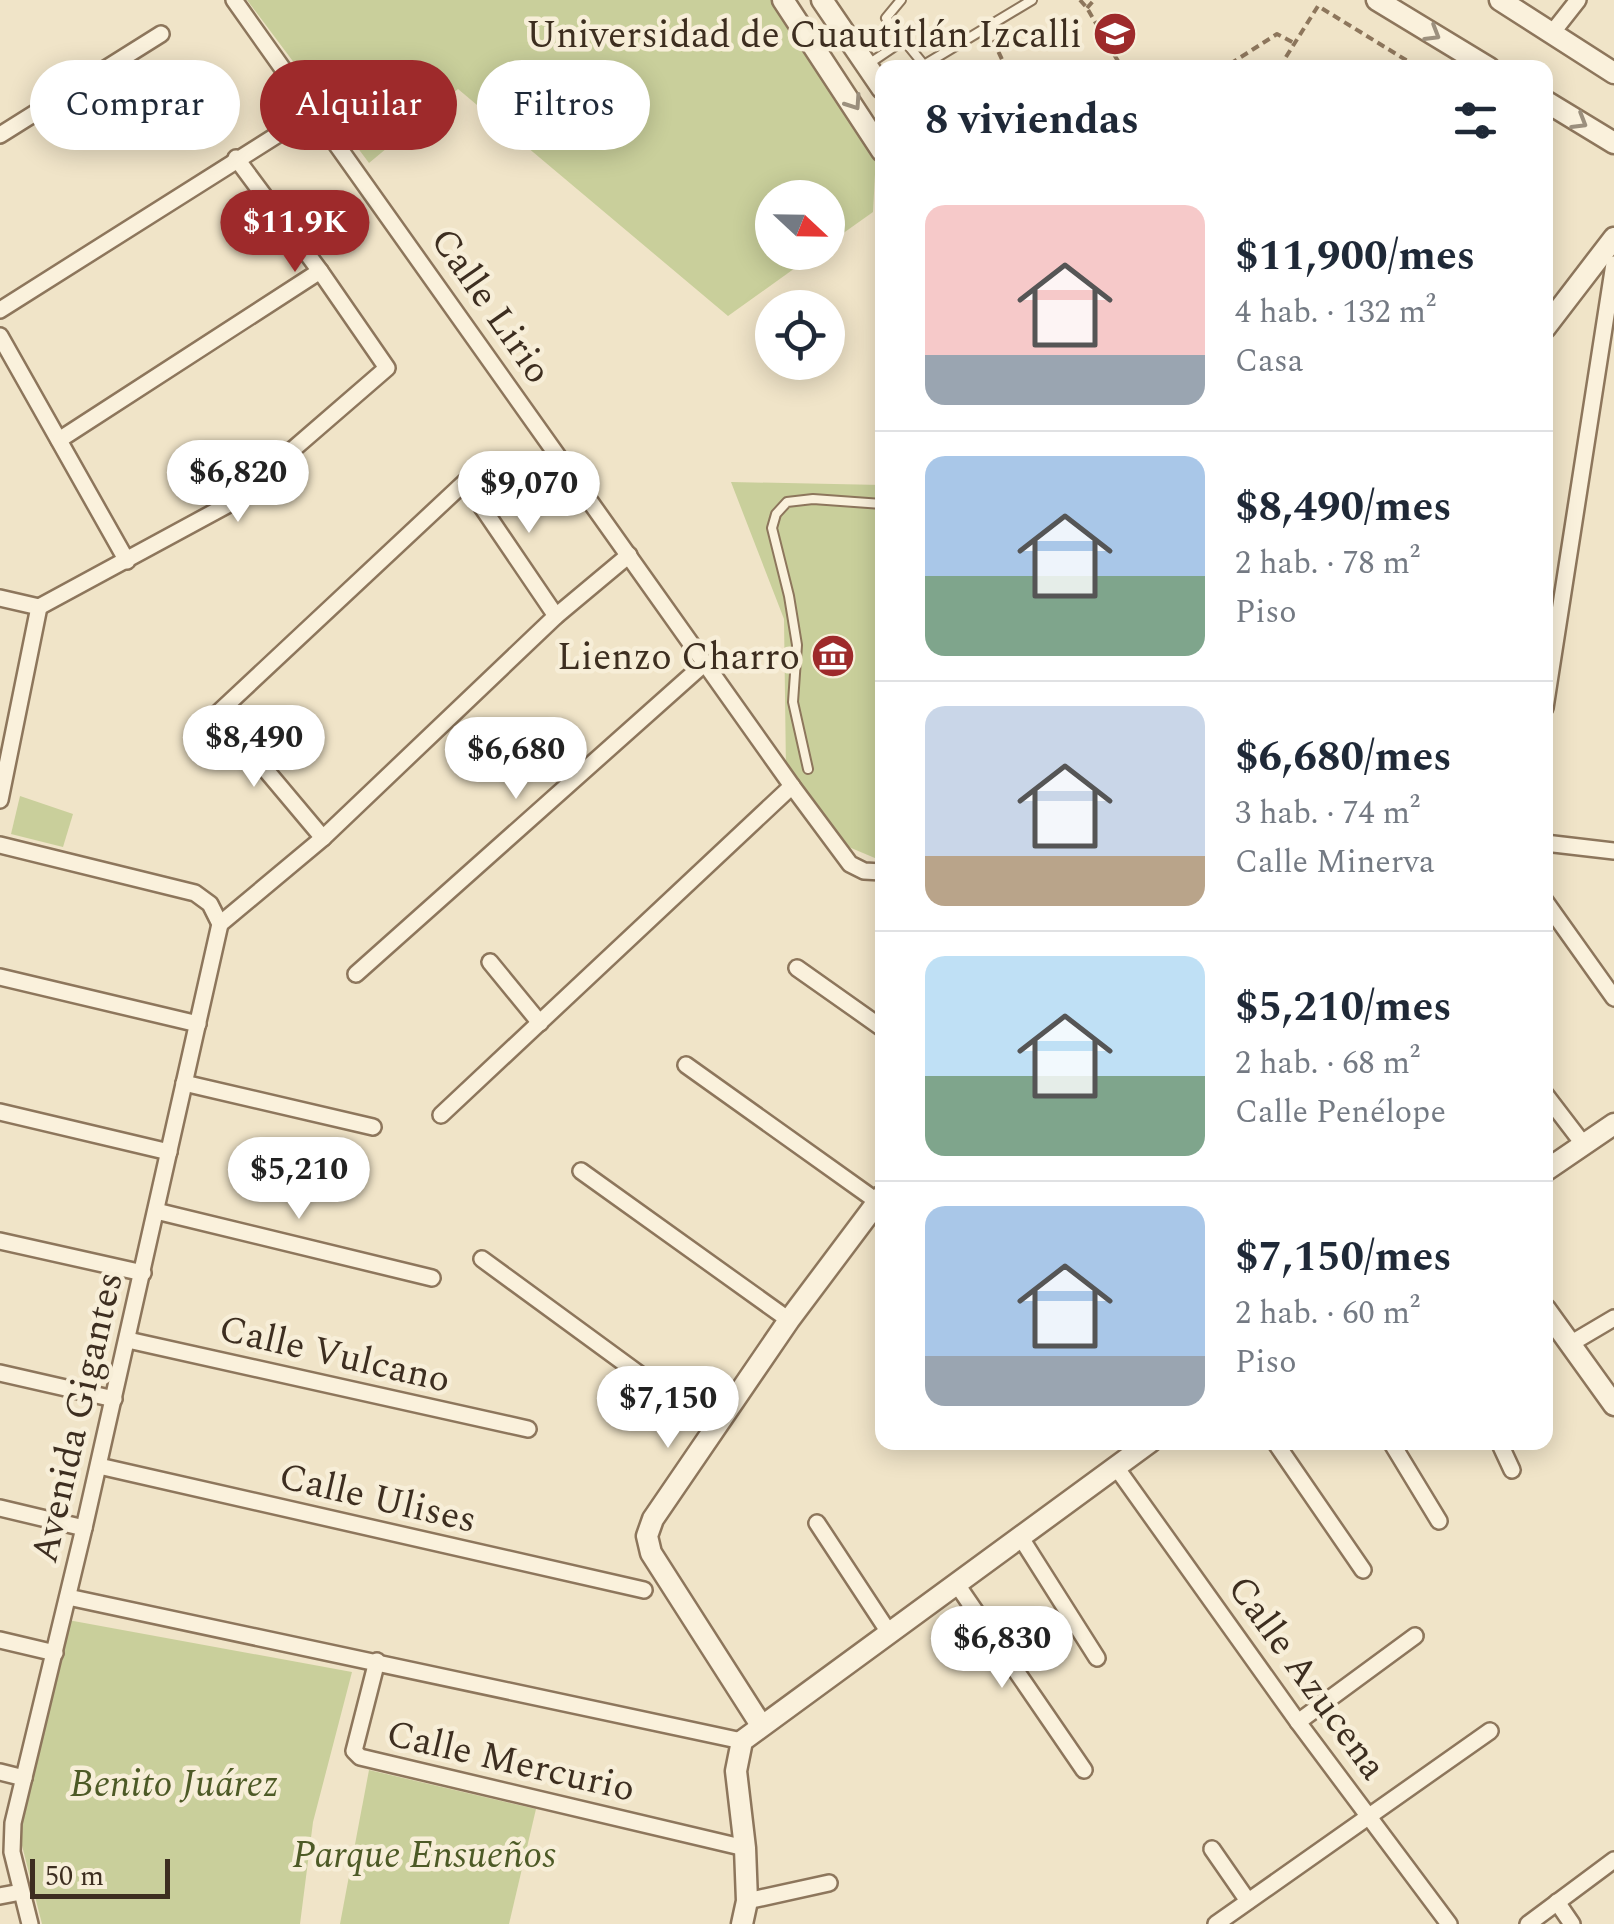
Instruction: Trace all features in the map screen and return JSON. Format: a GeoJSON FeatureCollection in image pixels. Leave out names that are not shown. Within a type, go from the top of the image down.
{"type":"FeatureCollection","features":[{"type":"Feature","properties":{"kind":"street","name":"Calle Lirio"},"geometry":{"type":"LineString","coordinates":[[234,0],[278,60]]}},
{"type":"Feature","properties":{"kind":"street"},"geometry":{"type":"LineString","coordinates":[[783,0],[875,139]]}},
{"type":"Feature","properties":{"kind":"street"},"geometry":{"type":"LineString","coordinates":[[822,0],[875,77]]}},
{"type":"Feature","properties":{"kind":"street"},"geometry":{"type":"LineString","coordinates":[[1377,0],[1476,60]]}},
{"type":"Feature","properties":{"kind":"street"},"geometry":{"type":"LineString","coordinates":[[1500,0],[1614,74]]}},
{"type":"Feature","properties":{"kind":"street"},"geometry":{"type":"LineString","coordinates":[[1552,33],[1578,0]]}},
{"type":"Feature","properties":{"kind":"street"},"geometry":{"type":"LineString","coordinates":[[0,135],[160,34]]}},
{"type":"Feature","properties":{"kind":"street"},"geometry":{"type":"LineString","coordinates":[[1553,106],[1614,143]]}},
{"type":"Feature","properties":{"kind":"street"},"geometry":{"type":"LineString","coordinates":[[0,310],[260,144]]}},
{"type":"Feature","properties":{"kind":"street","name":"Calle Lirio"},"geometry":{"type":"LineString","coordinates":[[343,150],[792,786],[850,864],[875,872]]}},
{"type":"Feature","properties":{"kind":"street"},"geometry":{"type":"LineString","coordinates":[[0,598],[38,607],[231,503],[387,368],[236,158]]}},
{"type":"Feature","properties":{"kind":"street"},"geometry":{"type":"LineString","coordinates":[[1553,318],[1614,238]]}},
{"type":"Feature","properties":{"kind":"street"},"geometry":{"type":"LineString","coordinates":[[1553,657],[1614,264]]}},
{"type":"Feature","properties":{"kind":"street"},"geometry":{"type":"LineString","coordinates":[[59,440],[320,271]]}},
{"type":"Feature","properties":{"kind":"street"},"geometry":{"type":"LineString","coordinates":[[0,336],[127,561]]}},
{"type":"Feature","properties":{"kind":"street"},"geometry":{"type":"LineString","coordinates":[[324,838],[218,713],[465,482],[556,616]]}},
{"type":"Feature","properties":{"kind":"street"},"geometry":{"type":"LineString","coordinates":[[0,845],[195,893],[210,904],[220,924],[324,838],[556,616],[629,554]]}},
{"type":"Feature","properties":{"kind":"street"},"geometry":{"type":"LineString","coordinates":[[0,800],[8,720],[38,607]]}},
{"type":"Feature","properties":{"kind":"street"},"geometry":{"type":"LineString","coordinates":[[356,974],[706,664]]}},
{"type":"Feature","properties":{"kind":"street"},"geometry":{"type":"LineString","coordinates":[[441,1116],[792,786]]}},
{"type":"Feature","properties":{"kind":"street"},"geometry":{"type":"LineString","coordinates":[[1553,844],[1614,851]]}},
{"type":"Feature","properties":{"kind":"street"},"geometry":{"type":"LineString","coordinates":[[1553,911],[1614,998]]}},
{"type":"Feature","properties":{"kind":"street","name":"Avenida Gigantes"},"geometry":{"type":"LineString","coordinates":[[30,1924],[12,1852],[13,1823],[128,1340],[220,924]]}},
{"type":"Feature","properties":{"kind":"street"},"geometry":{"type":"LineString","coordinates":[[490,962],[540,1022]]}},
{"type":"Feature","properties":{"kind":"street"},"geometry":{"type":"LineString","coordinates":[[797,968],[875,1023]]}},
{"type":"Feature","properties":{"kind":"street"},"geometry":{"type":"LineString","coordinates":[[0,977],[198,1024]]}},
{"type":"Feature","properties":{"kind":"street"},"geometry":{"type":"LineString","coordinates":[[686,1065],[875,1196]]}},
{"type":"Feature","properties":{"kind":"street"},"geometry":{"type":"LineString","coordinates":[[184,1083],[373,1128]]}},
{"type":"Feature","properties":{"kind":"street"},"geometry":{"type":"LineString","coordinates":[[1553,1104],[1584,1145]]}},
{"type":"Feature","properties":{"kind":"street"},"geometry":{"type":"LineString","coordinates":[[0,1112],[169,1152]]}},
{"type":"Feature","properties":{"kind":"street"},"geometry":{"type":"LineString","coordinates":[[1553,1166],[1614,1124]]}},
{"type":"Feature","properties":{"kind":"street"},"geometry":{"type":"LineString","coordinates":[[580,1170],[789,1320]]}},
{"type":"Feature","properties":{"kind":"street"},"geometry":{"type":"LineString","coordinates":[[761,1724],[651,1554],[648,1536],[653,1518],[714,1428],[875,1206]]}},
{"type":"Feature","properties":{"kind":"street"},"geometry":{"type":"LineString","coordinates":[[156,1211],[432,1278]]}},
{"type":"Feature","properties":{"kind":"street"},"geometry":{"type":"LineString","coordinates":[[0,1241],[143,1273]]}},
{"type":"Feature","properties":{"kind":"street"},"geometry":{"type":"LineString","coordinates":[[482,1259],[714,1428]]}},
{"type":"Feature","properties":{"kind":"street"},"geometry":{"type":"LineString","coordinates":[[1570,1344],[1614,1318]]}},
{"type":"Feature","properties":{"kind":"street"},"geometry":{"type":"LineString","coordinates":[[1553,1320],[1614,1405]]}},
{"type":"Feature","properties":{"kind":"street","name":"Calle Vulcano"},"geometry":{"type":"LineString","coordinates":[[128,1340],[528,1429]]}},
{"type":"Feature","properties":{"kind":"street"},"geometry":{"type":"LineString","coordinates":[[0,1373],[114,1399]]}},
{"type":"Feature","properties":{"kind":"street"},"geometry":{"type":"LineString","coordinates":[[742,1924],[747,1901],[746,1848],[736,1771],[742,1741],[1139,1450]]}},
{"type":"Feature","properties":{"kind":"street"},"geometry":{"type":"LineString","coordinates":[[1280,1450],[1363,1570]]}},
{"type":"Feature","properties":{"kind":"street"},"geometry":{"type":"LineString","coordinates":[[1396,1450],[1439,1522]]}},
{"type":"Feature","properties":{"kind":"street"},"geometry":{"type":"LineString","coordinates":[[1502,1450],[1512,1470]]}},
{"type":"Feature","properties":{"kind":"street","name":"Calle Ulises"},"geometry":{"type":"LineString","coordinates":[[98,1466],[644,1590]]}},
{"type":"Feature","properties":{"kind":"street","name":"Calle Azucena"},"geometry":{"type":"LineString","coordinates":[[1116,1466],[1298,1722],[1449,1924]]}},
{"type":"Feature","properties":{"kind":"street"},"geometry":{"type":"LineString","coordinates":[[0,1508],[84,1528]]}},
{"type":"Feature","properties":{"kind":"street"},"geometry":{"type":"LineString","coordinates":[[818,1523],[890,1634]]}},
{"type":"Feature","properties":{"kind":"street"},"geometry":{"type":"LineString","coordinates":[[1021,1538],[1097,1658]]}},
{"type":"Feature","properties":{"kind":"street"},"geometry":{"type":"LineString","coordinates":[[958,1586],[1084,1770]]}},
{"type":"Feature","properties":{"kind":"street","name":"Calle Mercurio"},"geometry":{"type":"LineString","coordinates":[[68,1597],[742,1741]]}},
{"type":"Feature","properties":{"kind":"street"},"geometry":{"type":"LineString","coordinates":[[1298,1722],[1415,1636]]}},
{"type":"Feature","properties":{"kind":"street"},"geometry":{"type":"LineString","coordinates":[[0,1640],[55,1653]]}},
{"type":"Feature","properties":{"kind":"street","name":"Calle Mercurio"},"geometry":{"type":"LineString","coordinates":[[377,1662],[354,1751],[360,1757],[746,1848]]}},
{"type":"Feature","properties":{"kind":"street"},"geometry":{"type":"LineString","coordinates":[[1216,1924],[1490,1731]]}},
{"type":"Feature","properties":{"kind":"street"},"geometry":{"type":"LineString","coordinates":[[0,1772],[24,1778]]}},
{"type":"Feature","properties":{"kind":"street"},"geometry":{"type":"LineString","coordinates":[[1212,1849],[1248,1901]]}},
{"type":"Feature","properties":{"kind":"street"},"geometry":{"type":"LineString","coordinates":[[1528,1924],[1614,1860]]}},
{"type":"Feature","properties":{"kind":"street"},"geometry":{"type":"LineString","coordinates":[[747,1901],[829,1883]]}},
{"type":"Feature","properties":{"kind":"street"},"geometry":{"type":"LineString","coordinates":[[0,1896],[21,1892]]}},
{"type":"Feature","properties":{"kind":"street"},"geometry":{"type":"LineString","coordinates":[[1558,1902],[1572,1924]]}},
{"type":"Feature","properties":{"kind":"lane"},"geometry":{"type":"LineString","coordinates":[[901,0],[886,18],[917,60]]}},
{"type":"Feature","properties":{"kind":"lane"},"geometry":{"type":"LineString","coordinates":[[931,60],[1032,0]]}},
{"type":"Feature","properties":{"kind":"lane"},"geometry":{"type":"LineString","coordinates":[[867,65],[904,40]]}},
{"type":"Feature","properties":{"kind":"lane"},"geometry":{"type":"LineString","coordinates":[[808,769],[792,702],[797,645],[772,528],[776,514],[787,502],[813,499],[875,503]]}},
{"type":"Feature","properties":{"kind":"path"},"geometry":{"type":"LineString","coordinates":[[1080,0],[1117,60]]}},
{"type":"Feature","properties":{"kind":"path"},"geometry":{"type":"LineString","coordinates":[[1088,8],[1094,0]]}},
{"type":"Feature","properties":{"kind":"path"},"geometry":{"type":"LineString","coordinates":[[1284,60],[1318,6],[1406,60]]}},
{"type":"Feature","properties":{"kind":"path"},"geometry":{"type":"LineString","coordinates":[[986,28],[1002,60]]}},
{"type":"Feature","properties":{"kind":"path"},"geometry":{"type":"LineString","coordinates":[[1240,60],[1277,34],[1294,43]]}},
{"type":"Feature","properties":{"kind":"green space"},"geometry":{"type":"Polygon","coordinates":[[[247,0],[772,0],[875,154],[873,212],[845,232],[845,180],[755,180],[755,270],[792,270],[764,290],[755,290],[755,297],[728,316],[531,150],[650,150],[650,60],[477,60],[477,105],[458,89],[457,60],[292,60],[247,0]]]}},
{"type":"Feature","properties":{"kind":"green space"},"geometry":{"type":"Polygon","coordinates":[[[359,150],[385,150],[369,163],[359,150]]]}},
{"type":"Feature","properties":{"kind":"green space","name":"Lienzo Charro"},"geometry":{"type":"Polygon","coordinates":[[[731,482],[875,485],[875,858],[844,845],[786,771],[784,619],[731,482]]]}},
{"type":"Feature","properties":{"kind":"green space"},"geometry":{"type":"Polygon","coordinates":[[[20,796],[73,814],[63,847],[11,834],[20,796]]]}},
{"type":"Feature","properties":{"kind":"green space","name":"Benito Juárez"},"geometry":{"type":"Polygon","coordinates":[[[68,1620],[352,1672],[313,1822],[300,1924],[42,1924],[17,1826],[68,1620]]]}},
{"type":"Feature","properties":{"kind":"green space","name":"Parque Ensueños"},"geometry":{"type":"Polygon","coordinates":[[[369,1770],[536,1809],[509,1924],[340,1924],[369,1770]]]}},
{"type":"Feature","properties":{"kind":"place","name":"Universidad de Cuautitlán Izcalli"},"geometry":{"type":"Point","coordinates":[1115,34]}},
{"type":"Feature","properties":{"kind":"place","name":"Lienzo Charro"},"geometry":{"type":"Point","coordinates":[833,656]}}]}
